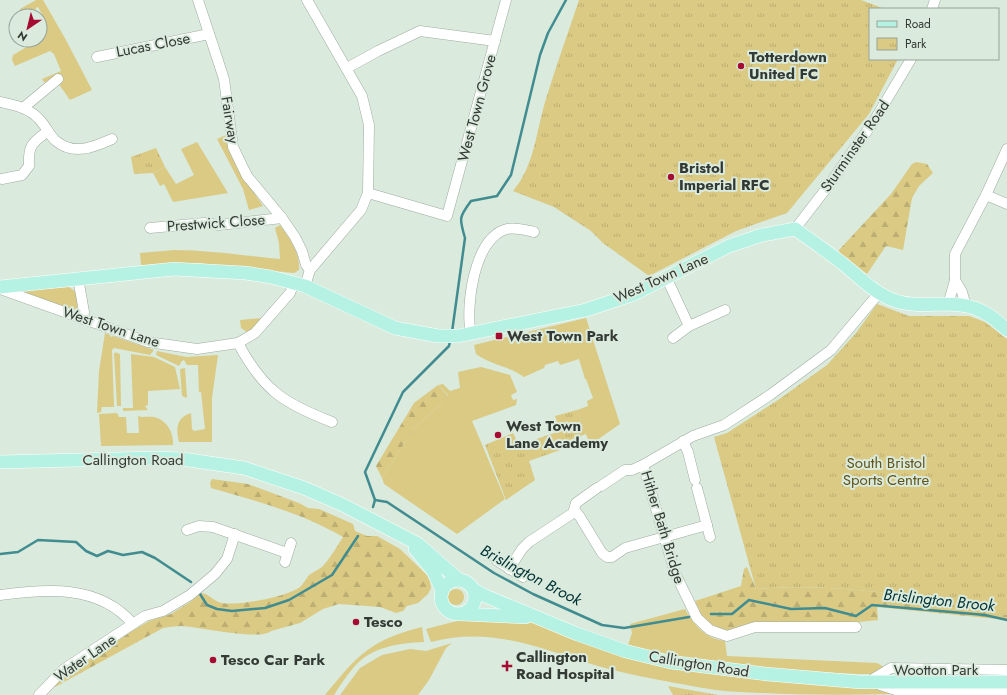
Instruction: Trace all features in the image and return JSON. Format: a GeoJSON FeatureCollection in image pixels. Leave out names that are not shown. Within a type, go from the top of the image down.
{"type":"FeatureCollection","features":[{"type":"Feature","properties":{"kind":"main road","name":"West Town Lane"},"geometry":{"type":"LineString","coordinates":[[0,288],[78,278],[174,269],[197,269],[246,273],[300,284],[394,328],[425,335],[458,336],[586,310],[634,294],[729,246],[762,235],[794,229]]}},
{"type":"Feature","properties":{"kind":"main road"},"geometry":{"type":"LineString","coordinates":[[794,229],[841,262],[879,293],[905,303],[966,306],[976,308],[988,315],[1007,330]]}},
{"type":"Feature","properties":{"kind":"main road","name":"Callington Road"},"geometry":{"type":"LineString","coordinates":[[0,462],[156,458],[182,459],[244,468],[304,488],[343,505],[418,544],[459,580]]}},
{"type":"Feature","properties":{"kind":"main road","name":"Callington Road"},"geometry":{"type":"LineString","coordinates":[[396,533],[423,558],[433,571],[442,590]]}},
{"type":"Feature","properties":{"kind":"main road"},"geometry":{"type":"LineString","coordinates":[[459,580],[469,584],[473,588],[475,599],[473,606],[469,610],[459,614],[453,614],[442,604],[442,590],[450,582],[459,580]]}},
{"type":"Feature","properties":{"kind":"main road","name":"Callington Road"},"geometry":{"type":"LineString","coordinates":[[473,588],[496,600],[625,651],[670,662],[766,674],[864,682]]}},
{"type":"Feature","properties":{"kind":"main road","name":"Callington Road"},"geometry":{"type":"LineString","coordinates":[[459,614],[519,615],[544,619]]}},
{"type":"Feature","properties":{"kind":"main road","name":"Wootton Park"},"geometry":{"type":"LineString","coordinates":[[864,682],[1007,682]]}},
{"type":"Feature","properties":{"kind":"street","name":"Fairway"},"geometry":{"type":"LineString","coordinates":[[198,0],[224,79],[233,147],[247,176],[282,218],[295,237],[302,250],[306,265],[310,270]]}},
{"type":"Feature","properties":{"kind":"street"},"geometry":{"type":"LineString","coordinates":[[300,284],[361,210],[368,193],[369,125],[362,96],[307,0]]}},
{"type":"Feature","properties":{"kind":"street","name":"West Town Grove"},"geometry":{"type":"LineString","coordinates":[[368,193],[447,216],[506,0]]}},
{"type":"Feature","properties":{"kind":"street"},"geometry":{"type":"LineString","coordinates":[[347,68],[420,31],[495,41]]}},
{"type":"Feature","properties":{"kind":"street","name":"Lucas Close"},"geometry":{"type":"LineString","coordinates":[[97,56],[209,34]]}},
{"type":"Feature","properties":{"kind":"street","name":"Sturminster Road"},"geometry":{"type":"LineString","coordinates":[[794,229],[829,185],[874,121],[910,60]]}},
{"type":"Feature","properties":{"kind":"street"},"geometry":{"type":"LineString","coordinates":[[23,108],[58,79]]}},
{"type":"Feature","properties":{"kind":"street"},"geometry":{"type":"LineString","coordinates":[[0,102],[23,108],[39,118],[57,141],[67,147],[82,150],[93,148],[112,139]]}},
{"type":"Feature","properties":{"kind":"street"},"geometry":{"type":"LineString","coordinates":[[2,179],[22,175],[29,166],[28,152],[32,143],[48,131]]}},
{"type":"Feature","properties":{"kind":"street"},"geometry":{"type":"LineString","coordinates":[[948,305],[955,280],[955,254],[986,195],[1007,149]]}},
{"type":"Feature","properties":{"kind":"street"},"geometry":{"type":"LineString","coordinates":[[986,195],[1007,204]]}},
{"type":"Feature","properties":{"kind":"street","name":"Prestwick Close"},"geometry":{"type":"LineString","coordinates":[[150,228],[204,223],[219,225],[282,218]]}},
{"type":"Feature","properties":{"kind":"street"},"geometry":{"type":"LineString","coordinates":[[471,334],[469,323],[475,272],[487,245],[497,235],[505,230],[515,228],[534,232]]}},
{"type":"Feature","properties":{"kind":"street"},"geometry":{"type":"LineString","coordinates":[[78,278],[84,312],[83,319]]}},
{"type":"Feature","properties":{"kind":"street"},"geometry":{"type":"LineString","coordinates":[[666,279],[690,326]]}},
{"type":"Feature","properties":{"kind":"street"},"geometry":{"type":"LineString","coordinates":[[955,280],[962,292],[966,306]]}},
{"type":"Feature","properties":{"kind":"street","name":"West Town Lane"},"geometry":{"type":"LineString","coordinates":[[0,288],[148,342],[197,349],[238,343],[256,333],[290,293],[300,284]]}},
{"type":"Feature","properties":{"kind":"street","name":"Hither Bath Bridge"},"geometry":{"type":"LineString","coordinates":[[856,627],[755,627],[727,636],[710,630],[697,618],[675,573],[643,465],[683,442],[724,425],[770,396],[830,350],[879,293]]}},
{"type":"Feature","properties":{"kind":"street"},"geometry":{"type":"LineString","coordinates":[[673,338],[690,326],[725,310]]}},
{"type":"Feature","properties":{"kind":"street"},"geometry":{"type":"LineString","coordinates":[[238,343],[250,366],[263,383],[284,400],[310,414],[332,422]]}},
{"type":"Feature","properties":{"kind":"street"},"geometry":{"type":"LineString","coordinates":[[683,442],[688,452],[710,536]]}},
{"type":"Feature","properties":{"kind":"street"},"geometry":{"type":"LineString","coordinates":[[509,569],[522,549],[529,542],[573,513],[576,503],[625,470],[632,470],[643,465]]}},
{"type":"Feature","properties":{"kind":"street"},"geometry":{"type":"LineString","coordinates":[[573,513],[577,513],[580,516],[602,554],[607,557],[612,556],[625,548],[707,525]]}},
{"type":"Feature","properties":{"kind":"street"},"geometry":{"type":"LineString","coordinates":[[187,530],[200,526],[213,527],[235,534],[286,558],[291,543]]}},
{"type":"Feature","properties":{"kind":"street","name":"Water Lane"},"geometry":{"type":"LineString","coordinates":[[39,695],[64,669],[145,616],[163,611],[190,595],[215,574],[227,559],[235,534]]}},
{"type":"Feature","properties":{"kind":"street"},"geometry":{"type":"LineString","coordinates":[[496,560],[523,577]]}},
{"type":"Feature","properties":{"kind":"street"},"geometry":{"type":"LineString","coordinates":[[0,595],[44,590],[71,592],[107,603],[122,612],[133,624]]}},
{"type":"Feature","properties":{"kind":"street","name":"Wootton Park"},"geometry":{"type":"LineString","coordinates":[[864,682],[891,668],[1007,670]]}},
{"type":"Feature","properties":{"kind":"street","name":"Wootton Park"},"geometry":{"type":"LineString","coordinates":[[864,682],[902,692],[968,694],[1007,693]]}},
{"type":"Feature","properties":{"kind":"green space"},"geometry":{"type":"Polygon","coordinates":[[[36,0],[43,0],[48,8],[38,7],[22,8],[36,0]]]}},
{"type":"Feature","properties":{"kind":"green space"},"geometry":{"type":"Polygon","coordinates":[[[579,0],[861,0],[882,8],[869,8],[869,60],[897,60],[869,114],[787,213],[736,231],[649,276],[603,243],[591,231],[554,207],[513,191],[526,170],[530,159],[546,99],[579,0]]]}},
{"type":"Feature","properties":{"kind":"green space"},"geometry":{"type":"Polygon","coordinates":[[[48,9],[92,90],[70,100],[58,83],[44,82],[42,79],[61,71],[54,54],[50,51],[15,66],[12,60],[13,55],[25,48],[48,48],[48,9]]]}},
{"type":"Feature","properties":{"kind":"green space"},"geometry":{"type":"Polygon","coordinates":[[[226,135],[232,154],[246,181],[263,206],[249,210],[243,189],[217,139],[226,135]]]}},
{"type":"Feature","properties":{"kind":"green space"},"geometry":{"type":"Polygon","coordinates":[[[197,142],[228,193],[173,202],[164,184],[160,186],[153,173],[165,167],[176,184],[194,175],[181,149],[197,142]]]}},
{"type":"Feature","properties":{"kind":"green space"},"geometry":{"type":"Polygon","coordinates":[[[156,148],[165,167],[153,173],[134,174],[131,157],[156,148]]]}},
{"type":"Feature","properties":{"kind":"green space"},"geometry":{"type":"Polygon","coordinates":[[[916,162],[927,164],[933,173],[919,186],[912,198],[903,250],[886,246],[867,274],[839,252],[839,250],[891,194],[912,164],[916,162]]]}},
{"type":"Feature","properties":{"kind":"green space"},"geometry":{"type":"Polygon","coordinates":[[[280,225],[291,241],[298,257],[299,270],[294,273],[197,263],[141,265],[140,253],[174,250],[214,252],[280,259],[279,243],[275,228],[280,225]]]}},
{"type":"Feature","properties":{"kind":"green space"},"geometry":{"type":"Polygon","coordinates":[[[69,287],[76,292],[78,306],[76,309],[70,309],[17,290],[69,287]]]}},
{"type":"Feature","properties":{"kind":"green space","name":"South Bristol Sports Centre"},"geometry":{"type":"Polygon","coordinates":[[[877,304],[909,316],[969,316],[985,322],[1007,339],[1007,615],[946,602],[850,589],[787,587],[756,589],[714,437],[727,433],[778,400],[827,365],[856,333],[877,304]]]}},
{"type":"Feature","properties":{"kind":"green space"},"geometry":{"type":"Polygon","coordinates":[[[263,318],[250,334],[241,328],[240,320],[263,318]]]}},
{"type":"Feature","properties":{"kind":"green space"},"geometry":{"type":"Polygon","coordinates":[[[586,318],[620,424],[590,445],[577,410],[588,406],[587,401],[593,398],[579,359],[560,365],[558,361],[545,365],[544,368],[524,377],[512,370],[482,358],[476,354],[474,345],[586,318]]]}},
{"type":"Feature","properties":{"kind":"green space"},"geometry":{"type":"Polygon","coordinates":[[[105,333],[111,337],[113,336],[154,350],[150,355],[114,348],[112,350],[114,407],[102,407],[101,412],[97,413],[99,371],[105,333]]]}},
{"type":"Feature","properties":{"kind":"green space"},"geometry":{"type":"Polygon","coordinates":[[[157,351],[186,357],[218,355],[212,398],[212,442],[179,442],[178,424],[186,415],[191,413],[192,429],[194,431],[205,429],[201,392],[199,392],[198,365],[187,365],[184,360],[179,366],[156,355],[157,351]]]}},
{"type":"Feature","properties":{"kind":"green space"},"geometry":{"type":"Polygon","coordinates":[[[119,352],[116,353],[120,354],[121,406],[117,406],[114,353],[119,352]]]}},
{"type":"Feature","properties":{"kind":"green space"},"geometry":{"type":"Polygon","coordinates":[[[131,354],[154,357],[175,367],[180,389],[148,391],[148,405],[145,406],[148,410],[123,411],[123,408],[133,408],[131,354]]]}},
{"type":"Feature","properties":{"kind":"green space"},"geometry":{"type":"Polygon","coordinates":[[[481,367],[510,375],[517,392],[511,395],[513,400],[517,399],[516,405],[472,421],[505,499],[457,534],[384,484],[382,478],[415,427],[440,405],[448,395],[438,385],[443,384],[450,391],[460,388],[458,372],[481,367]]]}},
{"type":"Feature","properties":{"kind":"green space"},"geometry":{"type":"Polygon","coordinates":[[[185,368],[187,398],[182,396],[180,369],[185,368]]]}},
{"type":"Feature","properties":{"kind":"green space"},"geometry":{"type":"Polygon","coordinates":[[[438,385],[448,396],[415,427],[382,478],[376,466],[414,403],[438,385]]]}},
{"type":"Feature","properties":{"kind":"green space"},"geometry":{"type":"Polygon","coordinates":[[[577,410],[586,434],[562,443],[563,449],[529,461],[535,480],[506,500],[485,445],[513,433],[519,445],[560,431],[555,416],[577,410]]]}},
{"type":"Feature","properties":{"kind":"green space"},"geometry":{"type":"Polygon","coordinates":[[[117,413],[119,417],[126,417],[127,433],[139,433],[138,416],[152,417],[163,421],[171,432],[173,445],[101,446],[99,414],[117,413]]]}},
{"type":"Feature","properties":{"kind":"green space"},"geometry":{"type":"Polygon","coordinates":[[[212,479],[248,484],[299,503],[308,508],[319,509],[353,524],[355,531],[367,536],[377,536],[400,549],[427,575],[431,588],[428,594],[418,603],[407,606],[403,611],[396,613],[380,607],[339,604],[323,609],[300,623],[265,634],[255,635],[229,633],[182,626],[163,628],[55,687],[51,687],[132,631],[149,621],[171,614],[201,593],[207,594],[216,601],[229,604],[262,600],[294,591],[300,587],[309,575],[322,567],[343,537],[295,514],[211,488],[210,483],[212,479]]]}},
{"type":"Feature","properties":{"kind":"green space"},"geometry":{"type":"Polygon","coordinates":[[[747,567],[756,589],[787,587],[850,589],[914,597],[977,608],[1007,615],[1007,620],[877,607],[878,620],[858,622],[753,624],[729,632],[715,629],[704,620],[695,601],[741,586],[744,569],[747,567]]]}},
{"type":"Feature","properties":{"kind":"green space"},"geometry":{"type":"Polygon","coordinates":[[[456,589],[463,594],[464,597],[459,604],[456,605],[449,600],[448,597],[453,590],[456,589]]]}},
{"type":"Feature","properties":{"kind":"green space"},"geometry":{"type":"Polygon","coordinates":[[[685,609],[697,626],[706,634],[725,641],[727,656],[877,663],[884,667],[874,674],[770,670],[699,663],[628,645],[632,633],[630,624],[685,609]]]}},
{"type":"Feature","properties":{"kind":"green space"},"geometry":{"type":"Polygon","coordinates":[[[523,620],[536,622],[608,649],[869,686],[893,694],[793,694],[744,692],[697,687],[616,671],[520,642],[499,638],[477,636],[431,642],[426,629],[457,621],[523,620]]]}},
{"type":"Feature","properties":{"kind":"green space"},"geometry":{"type":"Polygon","coordinates":[[[422,627],[424,642],[386,647],[369,655],[354,667],[334,695],[325,695],[356,659],[366,651],[390,637],[422,627]]]}},
{"type":"Feature","properties":{"kind":"green space"},"geometry":{"type":"Polygon","coordinates":[[[452,643],[446,648],[429,680],[418,695],[340,695],[360,668],[382,655],[410,649],[426,651],[452,643]]]}},
{"type":"Feature","properties":{"kind":"green space"},"geometry":{"type":"Polygon","coordinates":[[[668,686],[718,695],[673,695],[668,686]]]}},
{"type":"Feature","properties":{"kind":"waterway"},"geometry":{"type":"LineString","coordinates":[[452,332],[465,238],[461,222],[462,214],[471,201],[497,196],[511,175],[540,55],[548,33],[566,0]]}},
{"type":"Feature","properties":{"kind":"waterway","name":"Brislington Brook"},"geometry":{"type":"LineString","coordinates":[[373,507],[375,500],[365,472],[403,392],[449,346],[450,341]]}},
{"type":"Feature","properties":{"kind":"waterway","name":"Brislington Brook"},"geometry":{"type":"LineString","coordinates":[[375,500],[387,502],[494,573],[533,594],[602,625],[624,628],[689,617]]}},
{"type":"Feature","properties":{"kind":"waterway","name":"Brislington Brook"},"geometry":{"type":"LineString","coordinates":[[200,594],[207,605],[217,609],[232,611],[265,608],[289,600],[332,575],[358,536]]}},
{"type":"Feature","properties":{"kind":"waterway","name":"Brislington Brook"},"geometry":{"type":"LineString","coordinates":[[0,554],[18,552],[38,540],[76,542],[86,551],[97,556],[108,551],[123,555],[142,552],[155,558],[191,582]]}},
{"type":"Feature","properties":{"kind":"waterway","name":"Brislington Brook"},"geometry":{"type":"LineString","coordinates":[[711,614],[732,614],[749,600],[791,609],[825,608],[856,616],[872,605],[985,615],[1007,620]]}},
{"type":"Feature","properties":{"kind":"place","name":"Totterdown United FC"},"geometry":{"type":"Point","coordinates":[741,66]}},
{"type":"Feature","properties":{"kind":"place","name":"Bristol Imperial RFC"},"geometry":{"type":"Point","coordinates":[671,177]}},
{"type":"Feature","properties":{"kind":"place","name":"West Town Park"},"geometry":{"type":"Point","coordinates":[499,336]}},
{"type":"Feature","properties":{"kind":"place","name":"West Town Lane Academy"},"geometry":{"type":"Point","coordinates":[498,435]}},
{"type":"Feature","properties":{"kind":"place","name":"Tesco"},"geometry":{"type":"Point","coordinates":[356,622]}},
{"type":"Feature","properties":{"kind":"place","name":"Tesco Car Park"},"geometry":{"type":"Point","coordinates":[213,660]}},
{"type":"Feature","properties":{"kind":"place","name":"Callington Road Hospital"},"geometry":{"type":"Point","coordinates":[507,666]}}]}
